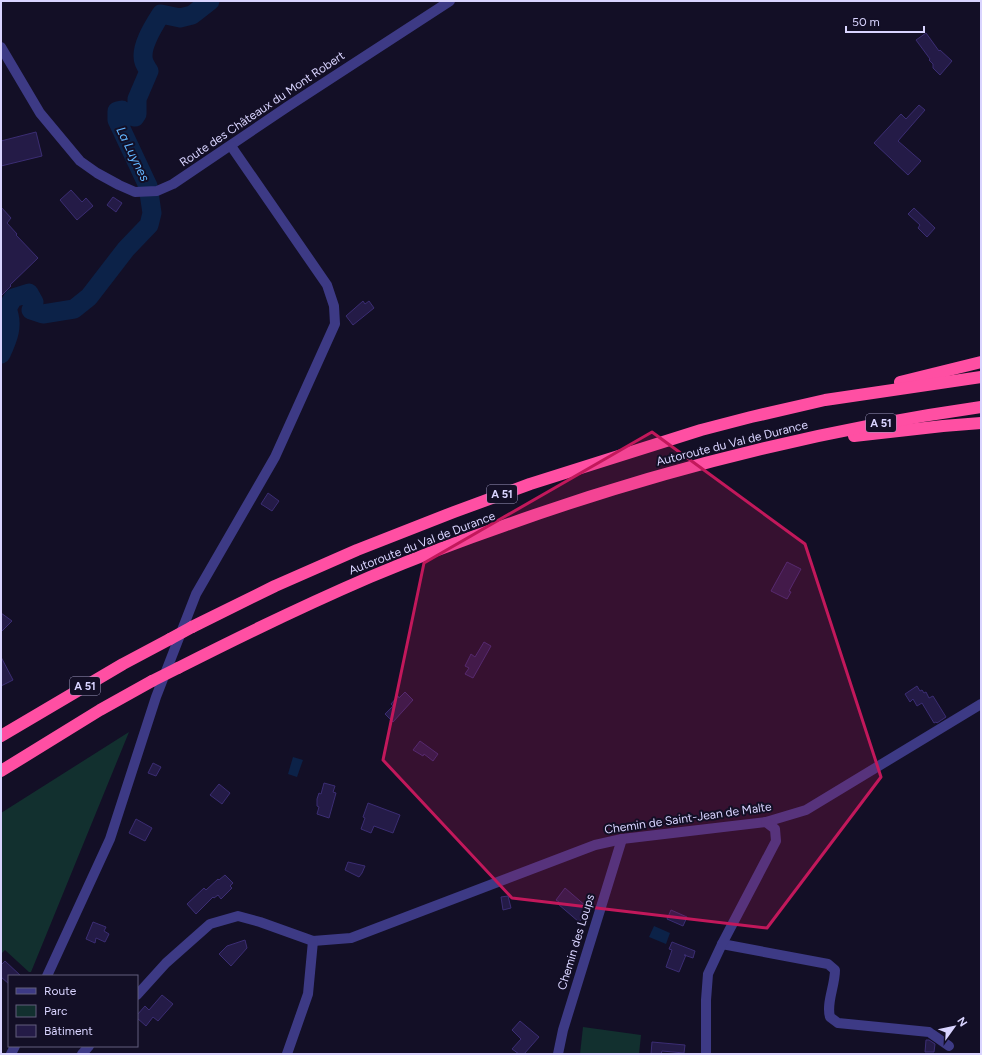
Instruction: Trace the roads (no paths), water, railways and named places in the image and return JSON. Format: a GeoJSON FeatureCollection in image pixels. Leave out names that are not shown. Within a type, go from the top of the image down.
{"type":"FeatureCollection","features":[{"type":"Feature","properties":{"kind":"highway"},"geometry":{"type":"LineString","coordinates":[[825,400],[981,362]]}},
{"type":"Feature","properties":{"kind":"highway","name":"Autoroute du Val de Durance"},"geometry":{"type":"LineString","coordinates":[[1,736],[116,668],[192,627],[275,586],[357,550],[530,484],[701,430],[751,417],[825,400],[981,377]]}},
{"type":"Feature","properties":{"kind":"highway","name":"Autoroute du Val de Durance"},"geometry":{"type":"LineString","coordinates":[[1,772],[89,717],[152,681],[271,621],[371,576],[451,544],[634,482],[688,467],[781,444],[894,420],[981,407]]}},
{"type":"Feature","properties":{"kind":"highway"},"geometry":{"type":"LineString","coordinates":[[781,444],[981,423]]}},
{"type":"Feature","properties":{"kind":"street","name":"Route des Châteaux du Mont Robert"},"geometry":{"type":"LineString","coordinates":[[1,47],[4,56],[40,113],[80,161],[97,174],[135,192],[157,191],[174,184],[287,107],[450,1]]}},
{"type":"Feature","properties":{"kind":"street"},"geometry":{"type":"LineString","coordinates":[[47,975],[110,838],[156,698],[196,594],[275,457],[334,324],[334,306],[327,285],[231,146]]}},
{"type":"Feature","properties":{"kind":"street","name":"Chemin de Saint-Jean de Malte"},"geometry":{"type":"LineString","coordinates":[[313,941],[351,938],[595,845],[622,839],[766,822],[806,810],[981,704]]}},
{"type":"Feature","properties":{"kind":"street"},"geometry":{"type":"LineString","coordinates":[[706,1054],[706,1000],[708,974],[776,841],[775,829],[766,822]]}},
{"type":"Feature","properties":{"kind":"street","name":"Chemin des Loups"},"geometry":{"type":"LineString","coordinates":[[558,1054],[563,1030],[622,839]]}},
{"type":"Feature","properties":{"kind":"street"},"geometry":{"type":"LineString","coordinates":[[138,994],[166,963],[210,924],[238,916],[260,922],[313,941],[308,994],[287,1054]]}},
{"type":"Feature","properties":{"kind":"street"},"geometry":{"type":"LineString","coordinates":[[722,944],[828,964],[835,970],[835,980],[828,1010],[830,1017],[838,1023],[929,1032],[949,1046]]}},
{"type":"Feature","properties":{"kind":"water"},"geometry":{"type":"Polygon","coordinates":[[[293,757],[303,760],[297,777],[288,774],[293,757]]]}},
{"type":"Feature","properties":{"kind":"water"},"geometry":{"type":"Polygon","coordinates":[[[654,926],[670,933],[666,944],[649,937],[654,926]]]}},
{"type":"Feature","properties":{"kind":"waterway","name":"La Luynes"},"geometry":{"type":"LineString","coordinates":[[1,354],[8,337],[10,326],[7,309],[13,298],[29,293],[34,302],[31,310],[43,314],[74,309],[89,297],[126,249],[149,225],[152,213],[148,186],[117,120],[117,111],[122,110],[128,115],[135,117],[137,114],[137,99],[149,71],[145,65],[143,56],[145,44],[161,14],[180,18],[192,15],[210,1]]}}]}
